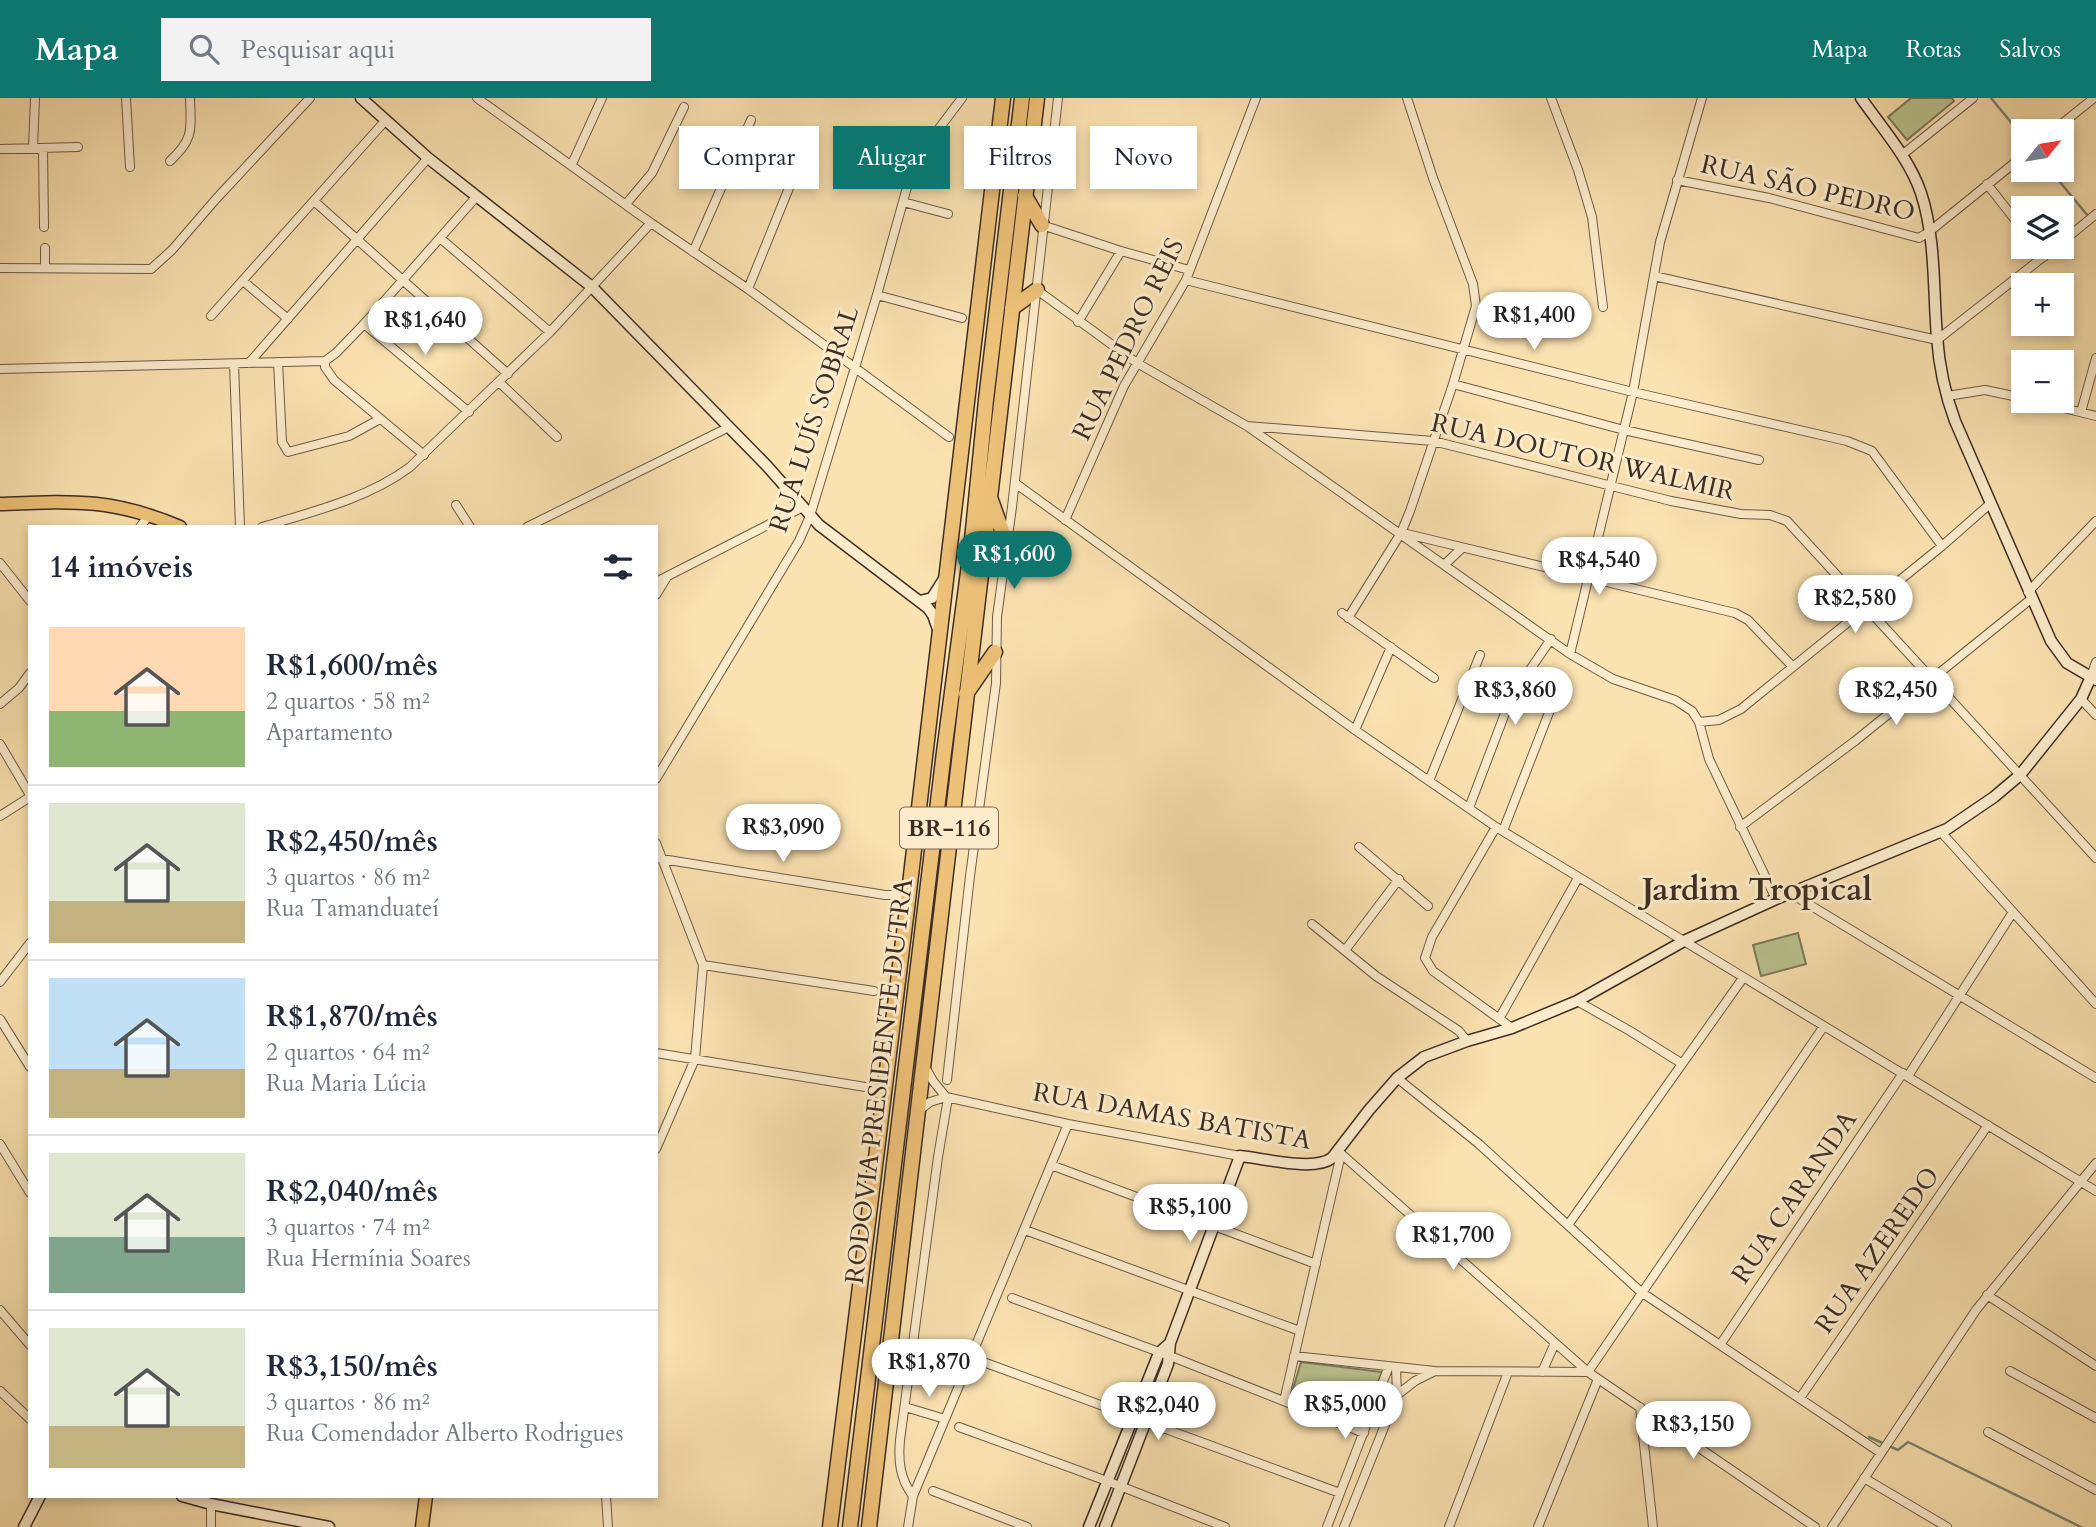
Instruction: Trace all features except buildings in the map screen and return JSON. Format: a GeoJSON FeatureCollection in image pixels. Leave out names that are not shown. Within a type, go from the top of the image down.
{"type":"FeatureCollection","features":[{"type":"Feature","properties":{"kind":"highway","name":"BR-116"},"geometry":{"type":"LineString","coordinates":[[830,1527],[909,895],[1003,98]]}},
{"type":"Feature","properties":{"kind":"highway","name":"RODOVIA PRESIDENTE DUTRA"},"geometry":{"type":"LineString","coordinates":[[850,1527],[971,550],[1022,98]]}},
{"type":"Feature","properties":{"kind":"highway","name":"RODOVIA PRESIDENTE DUTRA"},"geometry":{"type":"LineString","coordinates":[[869,1527],[950,817],[1037,98]]}},
{"type":"Feature","properties":{"kind":"highway"},"geometry":{"type":"LineString","coordinates":[[1026,196],[1042,225]]}},
{"type":"Feature","properties":{"kind":"highway"},"geometry":{"type":"LineString","coordinates":[[1012,308],[1037,290]]}},
{"type":"Feature","properties":{"kind":"highway"},"geometry":{"type":"LineString","coordinates":[[989,496],[1006,542]]}},
{"type":"Feature","properties":{"kind":"highway"},"geometry":{"type":"LineString","coordinates":[[965,695],[995,652]]}},
{"type":"Feature","properties":{"kind":"main road"},"geometry":{"type":"LineString","coordinates":[[0,504],[91,502],[149,514],[175,525]]}},
{"type":"Feature","properties":{"kind":"main road"},"geometry":{"type":"LineString","coordinates":[[422,1527],[426,1498]]}},
{"type":"Feature","properties":{"kind":"street"},"geometry":{"type":"LineString","coordinates":[[33,148],[35,98]]}},
{"type":"Feature","properties":{"kind":"street"},"geometry":{"type":"LineString","coordinates":[[126,98],[130,167]]}},
{"type":"Feature","properties":{"kind":"street"},"geometry":{"type":"LineString","coordinates":[[170,161],[188,140],[190,98]]}},
{"type":"Feature","properties":{"kind":"street"},"geometry":{"type":"LineString","coordinates":[[0,268],[145,270],[157,265],[310,98]]}},
{"type":"Feature","properties":{"kind":"street"},"geometry":{"type":"LineString","coordinates":[[360,98],[428,158],[592,287],[729,427],[823,530],[920,601],[933,615],[939,634]]}},
{"type":"Feature","properties":{"kind":"street"},"geometry":{"type":"LineString","coordinates":[[477,98],[748,289],[949,437]]}},
{"type":"Feature","properties":{"kind":"street"},"geometry":{"type":"LineString","coordinates":[[572,164],[601,98]]}},
{"type":"Feature","properties":{"kind":"street","name":"RUA LUÍS SOBRAL"},"geometry":{"type":"LineString","coordinates":[[658,776],[799,541],[877,296],[917,159],[962,98]]}},
{"type":"Feature","properties":{"kind":"street"},"geometry":{"type":"LineString","coordinates":[[947,1080],[996,682],[995,652],[1006,542],[1058,98]]}},
{"type":"Feature","properties":{"kind":"street","name":"RUA PEDRO REIS"},"geometry":{"type":"LineString","coordinates":[[1065,520],[1124,386],[1186,280],[1256,98]]}},
{"type":"Feature","properties":{"kind":"street"},"geometry":{"type":"LineString","coordinates":[[1407,98],[1476,295],[1476,306],[1453,384],[1401,533],[1345,616],[1434,678]]}},
{"type":"Feature","properties":{"kind":"street"},"geometry":{"type":"LineString","coordinates":[[1550,98],[1578,170],[1592,217],[1604,307]]}},
{"type":"Feature","properties":{"kind":"street"},"geometry":{"type":"LineString","coordinates":[[1570,654],[1633,392],[1660,242],[1702,98]]}},
{"type":"Feature","properties":{"kind":"street"},"geometry":{"type":"LineString","coordinates":[[1861,98],[1902,155],[1920,190],[1929,232],[1937,340],[1947,397],[1955,421],[2030,596],[2059,652],[2067,663],[2093,680],[2096,662]]}},
{"type":"Feature","properties":{"kind":"street"},"geometry":{"type":"LineString","coordinates":[[1902,155],[1973,98]]}},
{"type":"Feature","properties":{"kind":"street"},"geometry":{"type":"LineString","coordinates":[[2068,119],[2094,98]]}},
{"type":"Feature","properties":{"kind":"street"},"geometry":{"type":"LineString","coordinates":[[626,204],[652,173],[684,107]]}},
{"type":"Feature","properties":{"kind":"street"},"geometry":{"type":"LineString","coordinates":[[749,126],[751,120]]}},
{"type":"Feature","properties":{"kind":"street"},"geometry":{"type":"LineString","coordinates":[[211,316],[385,121]]}},
{"type":"Feature","properties":{"kind":"street"},"geometry":{"type":"LineString","coordinates":[[0,149],[78,147]]}},
{"type":"Feature","properties":{"kind":"street"},"geometry":{"type":"LineString","coordinates":[[43,148],[44,227]]}},
{"type":"Feature","properties":{"kind":"street"},"geometry":{"type":"LineString","coordinates":[[248,363],[428,158]]}},
{"type":"Feature","properties":{"kind":"street"},"geometry":{"type":"LineString","coordinates":[[1929,232],[2011,165]]}},
{"type":"Feature","properties":{"kind":"street","name":"RUA SÃO PEDRO"},"geometry":{"type":"LineString","coordinates":[[1677,180],[1769,198],[1919,238],[1929,232]]}},
{"type":"Feature","properties":{"kind":"street"},"geometry":{"type":"LineString","coordinates":[[1987,184],[2011,215]]}},
{"type":"Feature","properties":{"kind":"street"},"geometry":{"type":"LineString","coordinates":[[693,252],[721,189]]}},
{"type":"Feature","properties":{"kind":"street"},"geometry":{"type":"LineString","coordinates":[[748,289],[789,189]]}},
{"type":"Feature","properties":{"kind":"street"},"geometry":{"type":"LineString","coordinates":[[0,369],[325,361],[364,324],[477,196]]}},
{"type":"Feature","properties":{"kind":"street"},"geometry":{"type":"LineString","coordinates":[[314,201],[508,373]]}},
{"type":"Feature","properties":{"kind":"street"},"geometry":{"type":"LineString","coordinates":[[903,202],[948,214]]}},
{"type":"Feature","properties":{"kind":"street"},"geometry":{"type":"LineString","coordinates":[[2074,232],[2093,217]]}},
{"type":"Feature","properties":{"kind":"street"},"geometry":{"type":"LineString","coordinates":[[268,525],[372,490],[394,479],[424,455],[550,332],[651,223]]}},
{"type":"Feature","properties":{"kind":"street"},"geometry":{"type":"LineString","coordinates":[[1042,225],[1189,270]]}},
{"type":"Feature","properties":{"kind":"street"},"geometry":{"type":"LineString","coordinates":[[440,237],[550,332]]}},
{"type":"Feature","properties":{"kind":"street"},"geometry":{"type":"LineString","coordinates":[[45,248],[45,267]]}},
{"type":"Feature","properties":{"kind":"street"},"geometry":{"type":"LineString","coordinates":[[1079,322],[1121,251]]}},
{"type":"Feature","properties":{"kind":"street"},"geometry":{"type":"LineString","coordinates":[[1937,340],[2041,259]]}},
{"type":"Feature","properties":{"kind":"street"},"geometry":{"type":"LineString","coordinates":[[1654,276],[1937,340]]}},
{"type":"Feature","properties":{"kind":"street"},"geometry":{"type":"LineString","coordinates":[[1186,280],[1633,392],[1818,433],[1867,448],[1872,451],[1942,546]]}},
{"type":"Feature","properties":{"kind":"street"},"geometry":{"type":"LineString","coordinates":[[243,281],[288,319]]}},
{"type":"Feature","properties":{"kind":"street"},"geometry":{"type":"LineString","coordinates":[[1037,290],[1138,363],[1247,426],[1570,654],[1622,683],[1684,705],[1699,722],[1709,759],[1776,899]]}},
{"type":"Feature","properties":{"kind":"street"},"geometry":{"type":"LineString","coordinates":[[877,296],[961,318]]}},
{"type":"Feature","properties":{"kind":"street"},"geometry":{"type":"LineString","coordinates":[[364,324],[469,412]]}},
{"type":"Feature","properties":{"kind":"street"},"geometry":{"type":"LineString","coordinates":[[2081,412],[2096,358]]}},
{"type":"Feature","properties":{"kind":"street"},"geometry":{"type":"LineString","coordinates":[[325,361],[325,367],[334,380],[424,455]]}},
{"type":"Feature","properties":{"kind":"street"},"geometry":{"type":"LineString","coordinates":[[278,362],[282,442],[288,452],[349,436],[380,419]]}},
{"type":"Feature","properties":{"kind":"street"},"geometry":{"type":"LineString","coordinates":[[234,364],[240,525]]}},
{"type":"Feature","properties":{"kind":"street"},"geometry":{"type":"LineString","coordinates":[[499,382],[557,437]]}},
{"type":"Feature","properties":{"kind":"street"},"geometry":{"type":"LineString","coordinates":[[1453,384],[1624,430],[1759,460]]}},
{"type":"Feature","properties":{"kind":"street"},"geometry":{"type":"LineString","coordinates":[[1947,397],[1985,390],[2011,395]]}},
{"type":"Feature","properties":{"kind":"street"},"geometry":{"type":"LineString","coordinates":[[2074,410],[2096,416]]}},
{"type":"Feature","properties":{"kind":"street","name":"RUA DOUTOR WALMIR"},"geometry":{"type":"LineString","coordinates":[[1247,426],[1433,442],[1671,501],[1741,514],[1770,515],[1787,521],[2096,858]]}},
{"type":"Feature","properties":{"kind":"street"},"geometry":{"type":"LineString","coordinates":[[531,525],[729,427]]}},
{"type":"Feature","properties":{"kind":"street"},"geometry":{"type":"LineString","coordinates":[[1014,483],[1355,730],[1500,829],[2096,1191]]}},
{"type":"Feature","properties":{"kind":"street"},"geometry":{"type":"LineString","coordinates":[[1699,722],[1719,720],[1741,709],[1991,503]]}},
{"type":"Feature","properties":{"kind":"street"},"geometry":{"type":"LineString","coordinates":[[456,505],[469,525]]}},
{"type":"Feature","properties":{"kind":"street"},"geometry":{"type":"LineString","coordinates":[[658,581],[807,511]]}},
{"type":"Feature","properties":{"kind":"street"},"geometry":{"type":"LineString","coordinates":[[141,525],[149,514]]}},
{"type":"Feature","properties":{"kind":"street"},"geometry":{"type":"LineString","coordinates":[[1740,827],[1793,790],[2030,596],[2096,521]]}},
{"type":"Feature","properties":{"kind":"street"},"geometry":{"type":"LineString","coordinates":[[1401,533],[1742,616],[1756,627],[1793,667]]}},
{"type":"Feature","properties":{"kind":"street"},"geometry":{"type":"LineString","coordinates":[[1444,565],[1462,548]]}},
{"type":"Feature","properties":{"kind":"street"},"geometry":{"type":"LineString","coordinates":[[0,563],[28,598]]}},
{"type":"Feature","properties":{"kind":"street"},"geometry":{"type":"LineString","coordinates":[[920,601],[929,600],[936,594],[947,568]]}},
{"type":"Feature","properties":{"kind":"street"},"geometry":{"type":"LineString","coordinates":[[658,592],[667,577]]}},
{"type":"Feature","properties":{"kind":"street"},"geometry":{"type":"LineString","coordinates":[[1469,808],[1507,708],[1550,639]]}},
{"type":"Feature","properties":{"kind":"street"},"geometry":{"type":"LineString","coordinates":[[1355,730],[1391,647]]}},
{"type":"Feature","properties":{"kind":"street"},"geometry":{"type":"LineString","coordinates":[[1429,781],[1480,655]]}},
{"type":"Feature","properties":{"kind":"street"},"geometry":{"type":"LineString","coordinates":[[0,704],[19,688],[28,676]]}},
{"type":"Feature","properties":{"kind":"street","name":"RUA DAMAS BATISTA"},"geometry":{"type":"LineString","coordinates":[[947,1097],[1068,1124],[1240,1156],[1319,1165],[1340,1153],[1397,1078],[1424,1057],[1512,1028],[1577,1001],[1684,941],[1790,893],[1941,832],[1994,797],[2020,775],[2093,680]]}},
{"type":"Feature","properties":{"kind":"street"},"geometry":{"type":"LineString","coordinates":[[2081,699],[2096,715]]}},
{"type":"Feature","properties":{"kind":"street"},"geometry":{"type":"LineString","coordinates":[[1512,1028],[1433,971],[1425,958],[1432,937],[1500,829],[1550,710]]}},
{"type":"Feature","properties":{"kind":"street"},"geometry":{"type":"LineString","coordinates":[[0,744],[28,793]]}},
{"type":"Feature","properties":{"kind":"street"},"geometry":{"type":"LineString","coordinates":[[0,816],[28,797]]}},
{"type":"Feature","properties":{"kind":"street"},"geometry":{"type":"LineString","coordinates":[[1941,832],[2096,1004]]}},
{"type":"Feature","properties":{"kind":"street"},"geometry":{"type":"LineString","coordinates":[[1359,847],[1428,906]]}},
{"type":"Feature","properties":{"kind":"street"},"geometry":{"type":"LineString","coordinates":[[659,859],[885,895],[909,895]]}},
{"type":"Feature","properties":{"kind":"street"},"geometry":{"type":"LineString","coordinates":[[658,1144],[695,1059],[703,965],[659,859]]}},
{"type":"Feature","properties":{"kind":"street"},"geometry":{"type":"LineString","coordinates":[[1499,1018],[1578,878]]}},
{"type":"Feature","properties":{"kind":"street"},"geometry":{"type":"LineString","coordinates":[[1346,949],[1399,879]]}},
{"type":"Feature","properties":{"kind":"street"},"geometry":{"type":"LineString","coordinates":[[1790,893],[2096,1079]]}},
{"type":"Feature","properties":{"kind":"street","name":"RUA CARANDA"},"geometry":{"type":"LineString","coordinates":[[1720,1345],[1959,996],[2013,912]]}},
{"type":"Feature","properties":{"kind":"street"},"geometry":{"type":"LineString","coordinates":[[1312,924],[1397,991],[1459,1031],[1466,1041]]}},
{"type":"Feature","properties":{"kind":"street"},"geometry":{"type":"LineString","coordinates":[[2,977],[28,945]]}},
{"type":"Feature","properties":{"kind":"street"},"geometry":{"type":"LineString","coordinates":[[703,965],[874,991]]}},
{"type":"Feature","properties":{"kind":"street"},"geometry":{"type":"LineString","coordinates":[[1568,1225],[1743,978]]}},
{"type":"Feature","properties":{"kind":"street"},"geometry":{"type":"LineString","coordinates":[[1577,1001],[1681,1063]]}},
{"type":"Feature","properties":{"kind":"street"},"geometry":{"type":"LineString","coordinates":[[0,1018],[28,1064]]}},
{"type":"Feature","properties":{"kind":"street"},"geometry":{"type":"LineString","coordinates":[[1588,1372],[1824,1026]]}},
{"type":"Feature","properties":{"kind":"street"},"geometry":{"type":"LineString","coordinates":[[658,1053],[884,1090]]}},
{"type":"Feature","properties":{"kind":"street"},"geometry":{"type":"LineString","coordinates":[[913,1496],[904,1481],[899,1449],[947,1097],[933,1081],[923,1063]]}},
{"type":"Feature","properties":{"kind":"street"},"geometry":{"type":"LineString","coordinates":[[1397,1078],[1479,1144],[1641,1292],[1800,1398],[1884,1449]]}},
{"type":"Feature","properties":{"kind":"street"},"geometry":{"type":"LineString","coordinates":[[916,1113],[930,1102],[947,1097]]}},
{"type":"Feature","properties":{"kind":"street"},"geometry":{"type":"LineString","coordinates":[[908,1527],[913,1496],[1068,1124]]}},
{"type":"Feature","properties":{"kind":"street","name":"RUA AZEREDO"},"geometry":{"type":"LineString","coordinates":[[1800,1398],[1988,1125]]}},
{"type":"Feature","properties":{"kind":"street"},"geometry":{"type":"LineString","coordinates":[[0,1144],[28,1190]]}},
{"type":"Feature","properties":{"kind":"street"},"geometry":{"type":"LineString","coordinates":[[1284,1401],[1340,1153],[1588,1372],[1815,1527]]}},
{"type":"Feature","properties":{"kind":"street"},"geometry":{"type":"LineString","coordinates":[[1088,1527],[1133,1416],[1170,1343],[1240,1156]]}},
{"type":"Feature","properties":{"kind":"street"},"geometry":{"type":"LineString","coordinates":[[1832,1527],[1987,1295],[2096,1163]]}},
{"type":"Feature","properties":{"kind":"street"},"geometry":{"type":"LineString","coordinates":[[1051,1166],[1315,1264]]}},
{"type":"Feature","properties":{"kind":"street"},"geometry":{"type":"LineString","coordinates":[[1025,1230],[1300,1331]]}},
{"type":"Feature","properties":{"kind":"street"},"geometry":{"type":"LineString","coordinates":[[1987,1295],[2096,1366]]}},
{"type":"Feature","properties":{"kind":"street"},"geometry":{"type":"LineString","coordinates":[[1012,1298],[1164,1354],[1364,1433]]}},
{"type":"Feature","properties":{"kind":"street"},"geometry":{"type":"LineString","coordinates":[[0,1310],[28,1343]]}},
{"type":"Feature","properties":{"kind":"street"},"geometry":{"type":"LineString","coordinates":[[1542,1372],[1555,1343]]}},
{"type":"Feature","properties":{"kind":"street"},"geometry":{"type":"LineString","coordinates":[[1105,1527],[1146,1422],[1164,1354]]}},
{"type":"Feature","properties":{"kind":"street"},"geometry":{"type":"LineString","coordinates":[[1294,1356],[1435,1371],[1588,1372]]}},
{"type":"Feature","properties":{"kind":"street"},"geometry":{"type":"LineString","coordinates":[[986,1363],[1340,1493]]}},
{"type":"Feature","properties":{"kind":"street"},"geometry":{"type":"LineString","coordinates":[[1344,1527],[1397,1395],[1393,1366]]}},
{"type":"Feature","properties":{"kind":"street"},"geometry":{"type":"LineString","coordinates":[[1327,1527],[1393,1366]]}},
{"type":"Feature","properties":{"kind":"street"},"geometry":{"type":"LineString","coordinates":[[1397,1395],[1415,1381],[1435,1371]]}},
{"type":"Feature","properties":{"kind":"street"},"geometry":{"type":"LineString","coordinates":[[2010,1371],[2096,1418]]}},
{"type":"Feature","properties":{"kind":"street"},"geometry":{"type":"LineString","coordinates":[[1450,1527],[1508,1372]]}},
{"type":"Feature","properties":{"kind":"street"},"geometry":{"type":"LineString","coordinates":[[1538,1527],[1598,1379]]}},
{"type":"Feature","properties":{"kind":"street"},"geometry":{"type":"LineString","coordinates":[[0,1391],[28,1417]]}},
{"type":"Feature","properties":{"kind":"street"},"geometry":{"type":"LineString","coordinates":[[905,1407],[945,1419]]}},
{"type":"Feature","properties":{"kind":"street"},"geometry":{"type":"LineString","coordinates":[[1640,1407],[1653,1527]]}},
{"type":"Feature","properties":{"kind":"street"},"geometry":{"type":"LineString","coordinates":[[959,1427],[1224,1527]]}},
{"type":"Feature","properties":{"kind":"street"},"geometry":{"type":"LineString","coordinates":[[1988,1432],[2096,1490]]}},
{"type":"Feature","properties":{"kind":"street"},"geometry":{"type":"LineString","coordinates":[[1864,1478],[1947,1527]]}},
{"type":"Feature","properties":{"kind":"street"},"geometry":{"type":"LineString","coordinates":[[933,1491],[1027,1527]]}},
{"type":"Feature","properties":{"kind":"street"},"geometry":{"type":"LineString","coordinates":[[23,1527],[39,1498]]}},
{"type":"Feature","properties":{"kind":"street"},"geometry":{"type":"LineString","coordinates":[[189,1498],[296,1524],[329,1527]]}},
{"type":"Feature","properties":{"kind":"street"},"geometry":{"type":"LineString","coordinates":[[606,1498],[608,1527]]}},
{"type":"Feature","properties":{"kind":"street"},"geometry":{"type":"LineString","coordinates":[[211,1504],[211,1527]]}},
{"type":"Feature","properties":{"kind":"street"},"geometry":{"type":"LineString","coordinates":[[1544,1511],[1547,1527]]}},
{"type":"Feature","properties":{"kind":"green space"},"geometry":{"type":"Polygon","coordinates":[[[1911,98],[1952,98],[1954,101],[1907,140],[1888,117],[1911,98]]]}},
{"type":"Feature","properties":{"kind":"green space"},"geometry":{"type":"Polygon","coordinates":[[[1798,933],[1806,964],[1761,976],[1753,945],[1798,933]]]}},
{"type":"Feature","properties":{"kind":"green space"},"geometry":{"type":"Polygon","coordinates":[[[1301,1362],[1382,1372],[1362,1425],[1290,1399],[1301,1362]]]}},
{"type":"Feature","properties":{"kind":"waterway"},"geometry":{"type":"LineString","coordinates":[[1991,98],[2011,122]]}},
{"type":"Feature","properties":{"kind":"waterway"},"geometry":{"type":"LineString","coordinates":[[2060,182],[2088,216]]}},
{"type":"Feature","properties":{"kind":"waterway"},"geometry":{"type":"LineString","coordinates":[[1869,1437],[1898,1450],[1908,1442],[2081,1527]]}},
{"type":"Feature","properties":{"kind":"district","name":"Jardim Tropical"},"geometry":{"type":"Point","coordinates":[1757,889]}}]}
